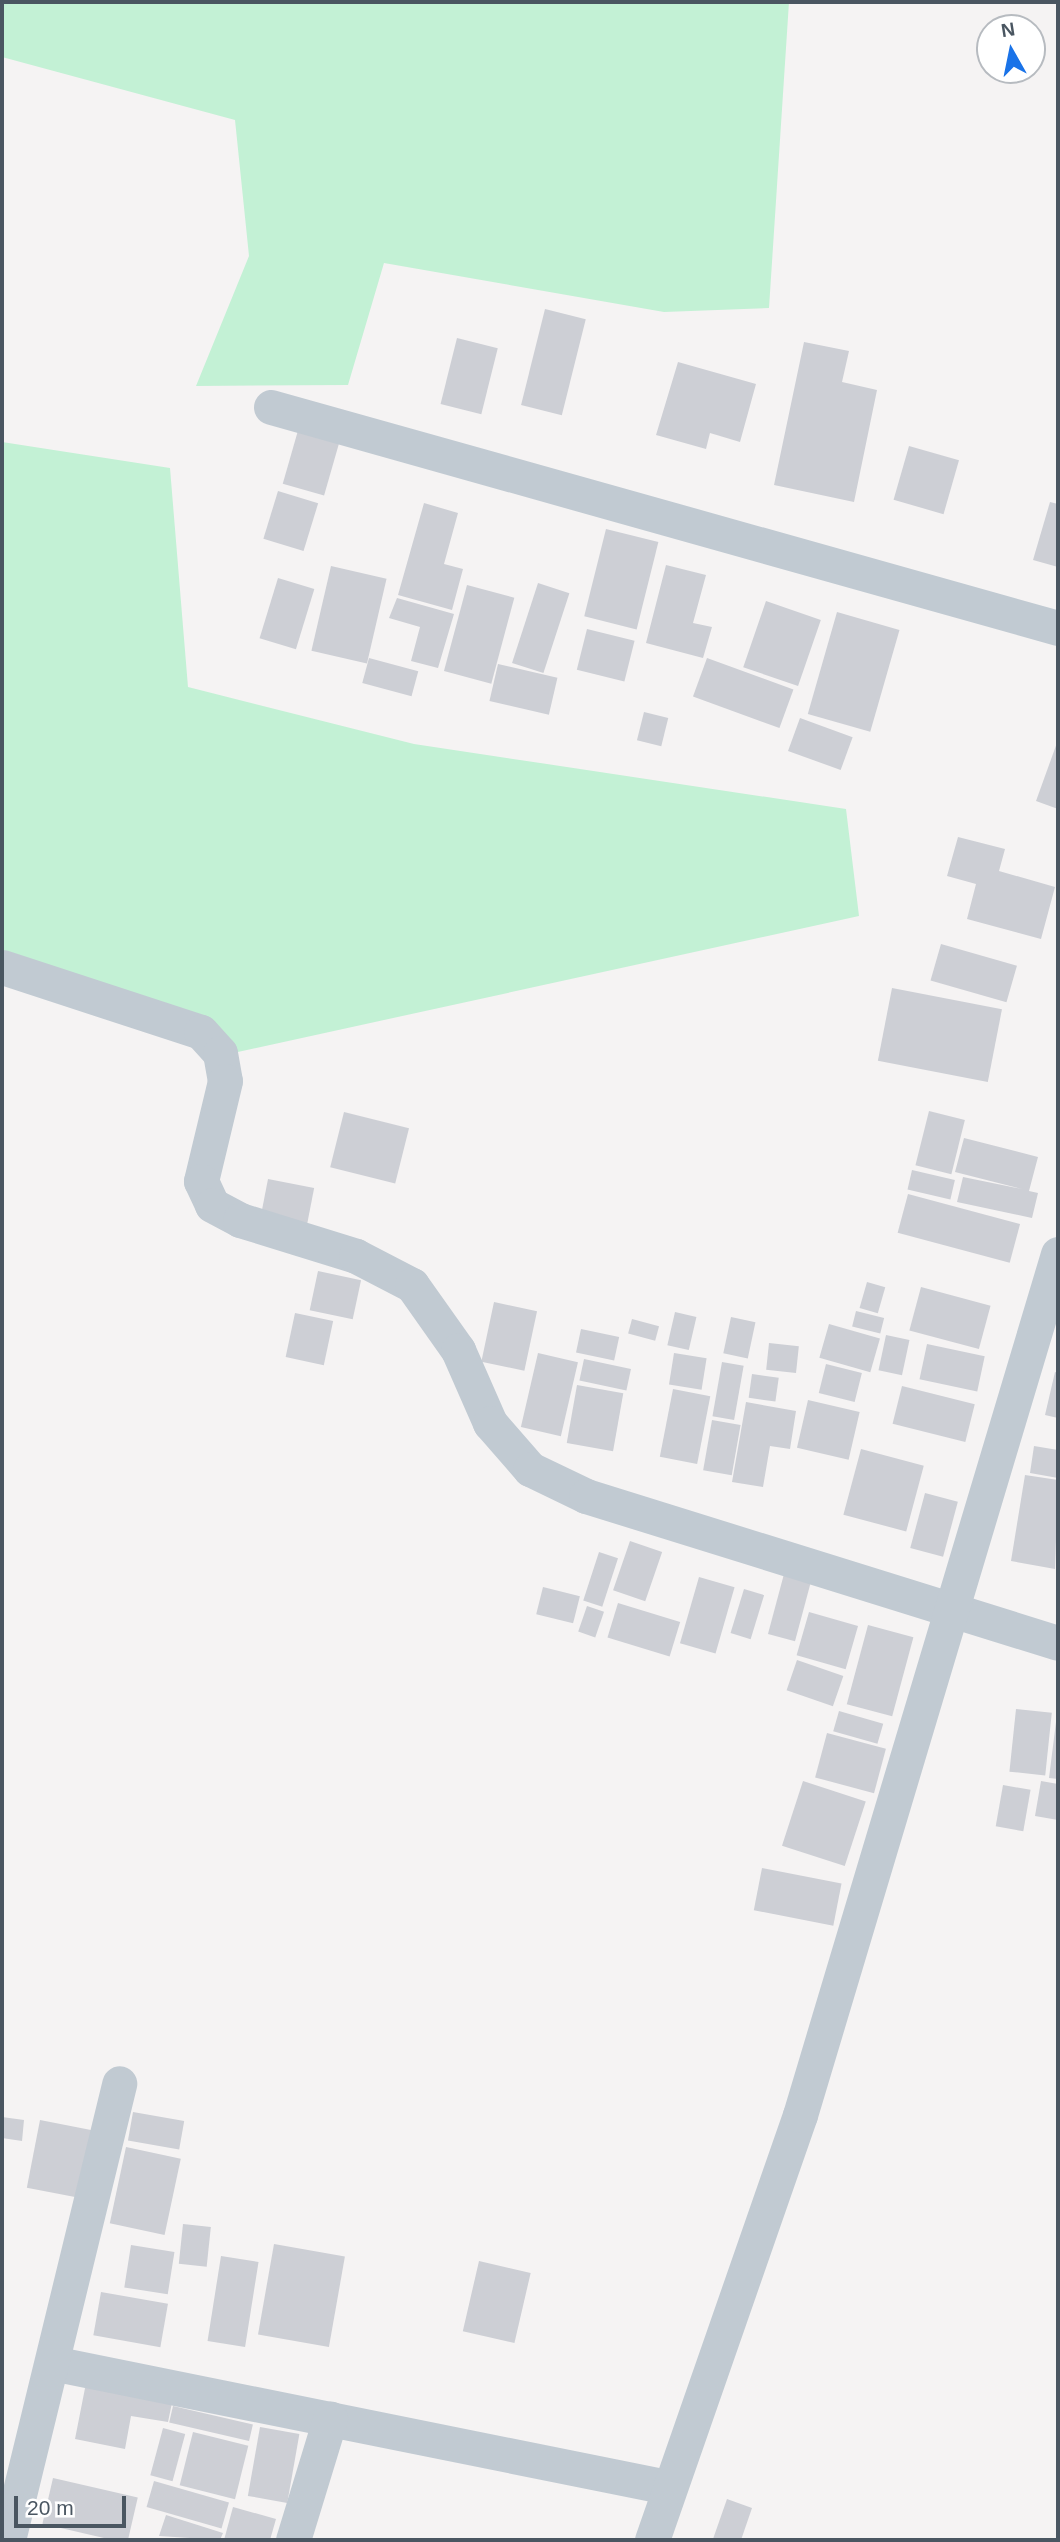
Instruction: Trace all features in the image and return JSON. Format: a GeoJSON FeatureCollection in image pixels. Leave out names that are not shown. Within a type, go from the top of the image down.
{"type":"FeatureCollection","features":[{"type":"Feature","properties":{"kind":"street"},"geometry":{"type":"LineString","coordinates":[[271,407],[1058,628]]}},
{"type":"Feature","properties":{"kind":"street"},"geometry":{"type":"LineString","coordinates":[[2,967],[201,1032],[220,1053],[225,1081],[201,1181],[212,1205],[240,1220],[356,1256],[412,1285],[458,1350],[491,1423],[530,1469],[586,1496],[1058,1643]]}},
{"type":"Feature","properties":{"kind":"street"},"geometry":{"type":"LineString","coordinates":[[652,2540],[667,2487],[800,2115],[947,1609],[1058,1254]]}},
{"type":"Feature","properties":{"kind":"street"},"geometry":{"type":"LineString","coordinates":[[8,2540],[120,2083]]}},
{"type":"Feature","properties":{"kind":"street"},"geometry":{"type":"LineString","coordinates":[[52,2363],[667,2487]]}},
{"type":"Feature","properties":{"kind":"street"},"geometry":{"type":"LineString","coordinates":[[293,2540],[330,2419]]}},
{"type":"Feature","properties":{"kind":"green space"},"geometry":{"type":"Polygon","coordinates":[[[2,2],[789,2],[769,308],[664,312],[384,263],[348,385],[196,386],[249,256],[235,120],[2,57],[2,2]]]}},
{"type":"Feature","properties":{"kind":"green space"},"geometry":{"type":"Polygon","coordinates":[[[2,442],[170,468],[188,687],[414,744],[846,809],[859,916],[215,1057],[2,968],[2,442]]]}},
{"type":"Feature","properties":{"kind":"building"},"geometry":{"type":"Polygon","coordinates":[[[545,309],[586,319],[562,415],[521,405],[545,309]]]}},
{"type":"Feature","properties":{"kind":"building"},"geometry":{"type":"Polygon","coordinates":[[[457,338],[498,348],[481,414],[441,404],[457,338]]]}},
{"type":"Feature","properties":{"kind":"building"},"geometry":{"type":"Polygon","coordinates":[[[804,342],[849,351],[842,382],[877,390],[854,502],[774,485],[804,342]]]}},
{"type":"Feature","properties":{"kind":"building"},"geometry":{"type":"Polygon","coordinates":[[[678,362],[756,384],[740,442],[710,433],[706,449],[656,435],[678,362]]]}},
{"type":"Feature","properties":{"kind":"building"},"geometry":{"type":"Polygon","coordinates":[[[299,427],[340,439],[324,496],[283,484],[299,427]]]}},
{"type":"Feature","properties":{"kind":"building"},"geometry":{"type":"Polygon","coordinates":[[[909,446],[959,460],[944,514],[894,500],[909,446]]]}},
{"type":"Feature","properties":{"kind":"building"},"geometry":{"type":"Polygon","coordinates":[[[278,491],[318,503],[304,551],[263,539],[278,491]]]}},
{"type":"Feature","properties":{"kind":"building"},"geometry":{"type":"Polygon","coordinates":[[[1050,502],[1058,504],[1058,567],[1033,560],[1050,502]]]}},
{"type":"Feature","properties":{"kind":"building"},"geometry":{"type":"Polygon","coordinates":[[[424,503],[458,513],[444,564],[463,569],[452,610],[398,595],[424,503]]]}},
{"type":"Feature","properties":{"kind":"building"},"geometry":{"type":"Polygon","coordinates":[[[606,529],[658,542],[637,629],[584,616],[606,529]]]}},
{"type":"Feature","properties":{"kind":"building"},"geometry":{"type":"Polygon","coordinates":[[[666,565],[706,575],[693,623],[712,627],[703,658],[646,643],[666,565]]]}},
{"type":"Feature","properties":{"kind":"building"},"geometry":{"type":"Polygon","coordinates":[[[331,566],[387,579],[367,664],[311,651],[331,566]]]}},
{"type":"Feature","properties":{"kind":"building"},"geometry":{"type":"Polygon","coordinates":[[[278,578],[314,589],[296,649],[260,638],[278,578]]]}},
{"type":"Feature","properties":{"kind":"building"},"geometry":{"type":"Polygon","coordinates":[[[538,583],[569,593],[543,673],[512,663],[538,583]]]}},
{"type":"Feature","properties":{"kind":"building"},"geometry":{"type":"Polygon","coordinates":[[[467,585],[514,598],[491,684],[444,671],[467,585]]]}},
{"type":"Feature","properties":{"kind":"building"},"geometry":{"type":"Polygon","coordinates":[[[397,598],[454,614],[438,668],[411,661],[420,627],[389,618],[397,598]]]}},
{"type":"Feature","properties":{"kind":"building"},"geometry":{"type":"Polygon","coordinates":[[[766,601],[821,620],[798,686],[743,667],[766,601]]]}},
{"type":"Feature","properties":{"kind":"building"},"geometry":{"type":"Polygon","coordinates":[[[837,612],[899,630],[870,732],[808,714],[837,612]]]}},
{"type":"Feature","properties":{"kind":"building"},"geometry":{"type":"Polygon","coordinates":[[[587,629],[635,641],[624,682],[577,670],[587,629]]]}},
{"type":"Feature","properties":{"kind":"building"},"geometry":{"type":"Polygon","coordinates":[[[369,658],[418,671],[412,696],[362,683],[369,658]]]}},
{"type":"Feature","properties":{"kind":"building"},"geometry":{"type":"Polygon","coordinates":[[[707,658],[793,689],[779,728],[693,697],[707,658]]]}},
{"type":"Feature","properties":{"kind":"building"},"geometry":{"type":"Polygon","coordinates":[[[498,664],[557,678],[549,715],[489,701],[498,664]]]}},
{"type":"Feature","properties":{"kind":"building"},"geometry":{"type":"Polygon","coordinates":[[[644,712],[668,718],[661,746],[637,740],[644,712]]]}},
{"type":"Feature","properties":{"kind":"building"},"geometry":{"type":"Polygon","coordinates":[[[800,718],[853,737],[841,770],[788,751],[800,718]]]}},
{"type":"Feature","properties":{"kind":"building"},"geometry":{"type":"Polygon","coordinates":[[[1058,740],[1058,809],[1036,801],[1058,740]]]}},
{"type":"Feature","properties":{"kind":"building"},"geometry":{"type":"Polygon","coordinates":[[[958,837],[1005,849],[999,871],[1055,887],[1041,939],[967,919],[976,884],[947,876],[958,837]]]}},
{"type":"Feature","properties":{"kind":"building"},"geometry":{"type":"Polygon","coordinates":[[[941,944],[1017,966],[1006,1002],[931,981],[941,944]]]}},
{"type":"Feature","properties":{"kind":"building"},"geometry":{"type":"Polygon","coordinates":[[[892,988],[1002,1009],[988,1082],[878,1061],[892,988]]]}},
{"type":"Feature","properties":{"kind":"building"},"geometry":{"type":"Polygon","coordinates":[[[929,1111],[965,1120],[951,1174],[915,1165],[929,1111]]]}},
{"type":"Feature","properties":{"kind":"building"},"geometry":{"type":"Polygon","coordinates":[[[344,1112],[409,1128],[395,1184],[330,1167],[344,1112]]]}},
{"type":"Feature","properties":{"kind":"building"},"geometry":{"type":"Polygon","coordinates":[[[964,1138],[1038,1157],[1029,1191],[1038,1193],[1032,1218],[957,1202],[963,1177],[1022,1189],[955,1172],[964,1138]]]}},
{"type":"Feature","properties":{"kind":"building"},"geometry":{"type":"Polygon","coordinates":[[[912,1170],[955,1180],[950,1199],[908,1189],[912,1170]]]}},
{"type":"Feature","properties":{"kind":"building"},"geometry":{"type":"Polygon","coordinates":[[[268,1179],[314,1188],[306,1232],[259,1223],[268,1179]]]}},
{"type":"Feature","properties":{"kind":"building"},"geometry":{"type":"Polygon","coordinates":[[[908,1194],[1020,1224],[1010,1263],[898,1233],[908,1194]]]}},
{"type":"Feature","properties":{"kind":"building"},"geometry":{"type":"Polygon","coordinates":[[[318,1271],[361,1280],[353,1319],[310,1310],[318,1271]]]}},
{"type":"Feature","properties":{"kind":"building"},"geometry":{"type":"Polygon","coordinates":[[[867,1282],[885,1287],[878,1313],[860,1308],[867,1282]]]}},
{"type":"Feature","properties":{"kind":"building"},"geometry":{"type":"Polygon","coordinates":[[[921,1287],[991,1306],[979,1349],[909,1330],[921,1287]]]}},
{"type":"Feature","properties":{"kind":"building"},"geometry":{"type":"Polygon","coordinates":[[[494,1302],[537,1311],[524,1371],[481,1362],[494,1302]]]}},
{"type":"Feature","properties":{"kind":"building"},"geometry":{"type":"Polygon","coordinates":[[[856,1311],[884,1318],[880,1334],[852,1327],[856,1311]]]}},
{"type":"Feature","properties":{"kind":"building"},"geometry":{"type":"Polygon","coordinates":[[[675,1312],[696,1317],[689,1350],[667,1345],[675,1312]]]}},
{"type":"Feature","properties":{"kind":"building"},"geometry":{"type":"Polygon","coordinates":[[[295,1313],[333,1321],[324,1365],[286,1357],[295,1313]]]}},
{"type":"Feature","properties":{"kind":"building"},"geometry":{"type":"Polygon","coordinates":[[[731,1317],[755,1322],[748,1358],[723,1353],[731,1317]]]}},
{"type":"Feature","properties":{"kind":"building"},"geometry":{"type":"Polygon","coordinates":[[[632,1319],[659,1326],[655,1341],[628,1333],[632,1319]]]}},
{"type":"Feature","properties":{"kind":"building"},"geometry":{"type":"Polygon","coordinates":[[[829,1324],[880,1339],[870,1372],[819,1358],[829,1324]]]}},
{"type":"Feature","properties":{"kind":"building"},"geometry":{"type":"Polygon","coordinates":[[[581,1329],[619,1337],[614,1361],[576,1352],[581,1329]]]}},
{"type":"Feature","properties":{"kind":"building"},"geometry":{"type":"Polygon","coordinates":[[[886,1335],[909,1340],[902,1375],[879,1370],[886,1335]]]}},
{"type":"Feature","properties":{"kind":"building"},"geometry":{"type":"Polygon","coordinates":[[[769,1343],[799,1346],[796,1373],[766,1370],[769,1343]]]}},
{"type":"Feature","properties":{"kind":"building"},"geometry":{"type":"Polygon","coordinates":[[[927,1344],[985,1356],[977,1391],[920,1379],[927,1344]]]}},
{"type":"Feature","properties":{"kind":"building"},"geometry":{"type":"Polygon","coordinates":[[[538,1353],[578,1362],[561,1436],[521,1427],[538,1353]]]}},
{"type":"Feature","properties":{"kind":"building"},"geometry":{"type":"Polygon","coordinates":[[[674,1353],[707,1358],[702,1390],[669,1385],[674,1353]]]}},
{"type":"Feature","properties":{"kind":"building"},"geometry":{"type":"Polygon","coordinates":[[[584,1359],[631,1369],[626,1390],[579,1381],[584,1359]]]}},
{"type":"Feature","properties":{"kind":"building"},"geometry":{"type":"Polygon","coordinates":[[[722,1362],[744,1366],[734,1420],[712,1416],[722,1362]]]}},
{"type":"Feature","properties":{"kind":"building"},"geometry":{"type":"Polygon","coordinates":[[[826,1364],[862,1373],[855,1402],[819,1393],[826,1364]]]}},
{"type":"Feature","properties":{"kind":"building"},"geometry":{"type":"Polygon","coordinates":[[[1055,1372],[1058,1373],[1058,1418],[1045,1415],[1055,1372]]]}},
{"type":"Feature","properties":{"kind":"building"},"geometry":{"type":"Polygon","coordinates":[[[752,1374],[779,1378],[775,1402],[749,1398],[752,1374]]]}},
{"type":"Feature","properties":{"kind":"building"},"geometry":{"type":"Polygon","coordinates":[[[577,1385],[623,1393],[613,1451],[567,1443],[577,1385]]]}},
{"type":"Feature","properties":{"kind":"building"},"geometry":{"type":"Polygon","coordinates":[[[902,1386],[975,1404],[965,1442],[893,1424],[902,1386]]]}},
{"type":"Feature","properties":{"kind":"building"},"geometry":{"type":"Polygon","coordinates":[[[673,1389],[710,1396],[697,1464],[660,1457],[673,1389]]]}},
{"type":"Feature","properties":{"kind":"building"},"geometry":{"type":"Polygon","coordinates":[[[808,1400],[860,1412],[849,1460],[797,1448],[808,1400]]]}},
{"type":"Feature","properties":{"kind":"building"},"geometry":{"type":"Polygon","coordinates":[[[746,1402],[796,1411],[790,1449],[770,1446],[763,1487],[732,1482],[746,1402]]]}},
{"type":"Feature","properties":{"kind":"building"},"geometry":{"type":"Polygon","coordinates":[[[712,1420],[741,1425],[732,1475],[703,1470],[712,1420]]]}},
{"type":"Feature","properties":{"kind":"building"},"geometry":{"type":"Polygon","coordinates":[[[1034,1446],[1058,1450],[1058,1478],[1030,1473],[1034,1446]]]}},
{"type":"Feature","properties":{"kind":"building"},"geometry":{"type":"Polygon","coordinates":[[[861,1449],[924,1466],[906,1532],[843,1515],[861,1449]]]}},
{"type":"Feature","properties":{"kind":"building"},"geometry":{"type":"Polygon","coordinates":[[[1025,1475],[1058,1480],[1055,1569],[1011,1561],[1025,1475]]]}},
{"type":"Feature","properties":{"kind":"building"},"geometry":{"type":"Polygon","coordinates":[[[925,1493],[958,1502],[943,1557],[910,1548],[925,1493]]]}},
{"type":"Feature","properties":{"kind":"building"},"geometry":{"type":"Polygon","coordinates":[[[630,1541],[662,1552],[645,1601],[613,1590],[630,1541]]]}},
{"type":"Feature","properties":{"kind":"building"},"geometry":{"type":"Polygon","coordinates":[[[599,1552],[618,1558],[602,1607],[583,1601],[599,1552]]]}},
{"type":"Feature","properties":{"kind":"building"},"geometry":{"type":"Polygon","coordinates":[[[784,1574],[811,1581],[795,1641],[768,1634],[784,1574]]]}},
{"type":"Feature","properties":{"kind":"building"},"geometry":{"type":"Polygon","coordinates":[[[699,1577],[735,1587],[716,1654],[680,1643],[699,1577]]]}},
{"type":"Feature","properties":{"kind":"building"},"geometry":{"type":"Polygon","coordinates":[[[543,1587],[580,1596],[573,1623],[536,1614],[543,1587]]]}},
{"type":"Feature","properties":{"kind":"building"},"geometry":{"type":"Polygon","coordinates":[[[744,1589],[764,1595],[751,1639],[731,1633],[744,1589]]]}},
{"type":"Feature","properties":{"kind":"building"},"geometry":{"type":"Polygon","coordinates":[[[618,1603],[680,1622],[670,1656],[607,1637],[618,1603]]]}},
{"type":"Feature","properties":{"kind":"building"},"geometry":{"type":"Polygon","coordinates":[[[587,1606],[604,1612],[595,1637],[578,1632],[587,1606]]]}},
{"type":"Feature","properties":{"kind":"building"},"geometry":{"type":"Polygon","coordinates":[[[809,1612],[858,1626],[846,1669],[797,1655],[809,1612]]]}},
{"type":"Feature","properties":{"kind":"building"},"geometry":{"type":"Polygon","coordinates":[[[868,1625],[913,1637],[892,1716],[847,1704],[868,1625]]]}},
{"type":"Feature","properties":{"kind":"building"},"geometry":{"type":"Polygon","coordinates":[[[797,1660],[843,1676],[833,1706],[787,1690],[797,1660]]]}},
{"type":"Feature","properties":{"kind":"building"},"geometry":{"type":"Polygon","coordinates":[[[1058,1706],[1058,1779],[1049,1778],[1058,1706]]]}},
{"type":"Feature","properties":{"kind":"building"},"geometry":{"type":"Polygon","coordinates":[[[1016,1709],[1052,1713],[1045,1775],[1009,1772],[1016,1709]]]}},
{"type":"Feature","properties":{"kind":"building"},"geometry":{"type":"Polygon","coordinates":[[[839,1711],[883,1724],[877,1744],[833,1731],[839,1711]]]}},
{"type":"Feature","properties":{"kind":"building"},"geometry":{"type":"Polygon","coordinates":[[[827,1733],[886,1749],[874,1793],[815,1777],[827,1733]]]}},
{"type":"Feature","properties":{"kind":"building"},"geometry":{"type":"Polygon","coordinates":[[[803,1781],[866,1801],[845,1866],[782,1846],[803,1781]]]}},
{"type":"Feature","properties":{"kind":"building"},"geometry":{"type":"Polygon","coordinates":[[[1041,1781],[1058,1784],[1058,1820],[1035,1816],[1041,1781]]]}},
{"type":"Feature","properties":{"kind":"building"},"geometry":{"type":"Polygon","coordinates":[[[1003,1785],[1031,1790],[1023,1831],[996,1826],[1003,1785]]]}},
{"type":"Feature","properties":{"kind":"building"},"geometry":{"type":"Polygon","coordinates":[[[762,1868],[842,1883],[833,1926],[754,1910],[762,1868]]]}},
{"type":"Feature","properties":{"kind":"building"},"geometry":{"type":"Polygon","coordinates":[[[133,2112],[184,2121],[179,2150],[128,2141],[133,2112]]]}},
{"type":"Feature","properties":{"kind":"building"},"geometry":{"type":"Polygon","coordinates":[[[2,2117],[24,2120],[22,2141],[2,2138],[2,2117]]]}},
{"type":"Feature","properties":{"kind":"building"},"geometry":{"type":"Polygon","coordinates":[[[40,2120],[100,2132],[87,2199],[27,2188],[40,2120]]]}},
{"type":"Feature","properties":{"kind":"building"},"geometry":{"type":"Polygon","coordinates":[[[126,2147],[181,2159],[165,2235],[110,2223],[126,2147]]]}},
{"type":"Feature","properties":{"kind":"building"},"geometry":{"type":"Polygon","coordinates":[[[183,2224],[211,2227],[207,2267],[179,2264],[183,2224]]]}},
{"type":"Feature","properties":{"kind":"building"},"geometry":{"type":"Polygon","coordinates":[[[274,2244],[345,2257],[329,2347],[258,2335],[274,2244]]]}},
{"type":"Feature","properties":{"kind":"building"},"geometry":{"type":"Polygon","coordinates":[[[131,2245],[174,2252],[168,2294],[124,2287],[131,2245]]]}},
{"type":"Feature","properties":{"kind":"building"},"geometry":{"type":"Polygon","coordinates":[[[221,2256],[259,2262],[245,2347],[208,2341],[221,2256]]]}},
{"type":"Feature","properties":{"kind":"building"},"geometry":{"type":"Polygon","coordinates":[[[479,2261],[531,2273],[514,2343],[463,2331],[479,2261]]]}},
{"type":"Feature","properties":{"kind":"building"},"geometry":{"type":"Polygon","coordinates":[[[101,2292],[168,2304],[160,2347],[93,2335],[101,2292]]]}},
{"type":"Feature","properties":{"kind":"building"},"geometry":{"type":"Polygon","coordinates":[[[87,2378],[174,2393],[168,2422],[131,2416],[125,2449],[75,2439],[87,2378]]]}},
{"type":"Feature","properties":{"kind":"building"},"geometry":{"type":"Polygon","coordinates":[[[173,2406],[253,2424],[249,2441],[169,2423],[173,2406]]]}},
{"type":"Feature","properties":{"kind":"building"},"geometry":{"type":"Polygon","coordinates":[[[260,2427],[299,2434],[287,2503],[248,2496],[260,2427]]]}},
{"type":"Feature","properties":{"kind":"building"},"geometry":{"type":"Polygon","coordinates":[[[163,2428],[185,2434],[173,2481],[150,2475],[163,2428]]]}},
{"type":"Feature","properties":{"kind":"building"},"geometry":{"type":"Polygon","coordinates":[[[193,2432],[248,2446],[235,2499],[180,2485],[193,2432]]]}},
{"type":"Feature","properties":{"kind":"building"},"geometry":{"type":"Polygon","coordinates":[[[53,2478],[138,2498],[128,2540],[113,2540],[42,2524],[53,2478]]]}},
{"type":"Feature","properties":{"kind":"building"},"geometry":{"type":"Polygon","coordinates":[[[154,2481],[229,2502],[222,2528],[147,2507],[154,2481]]]}},
{"type":"Feature","properties":{"kind":"building"},"geometry":{"type":"Polygon","coordinates":[[[727,2499],[752,2508],[741,2540],[713,2539],[727,2499]]]}},
{"type":"Feature","properties":{"kind":"building"},"geometry":{"type":"Polygon","coordinates":[[[233,2507],[276,2519],[270,2540],[224,2540],[233,2507]]]}},
{"type":"Feature","properties":{"kind":"building"},"geometry":{"type":"Polygon","coordinates":[[[166,2515],[223,2533],[220,2540],[159,2536],[166,2515]]]}}]}
